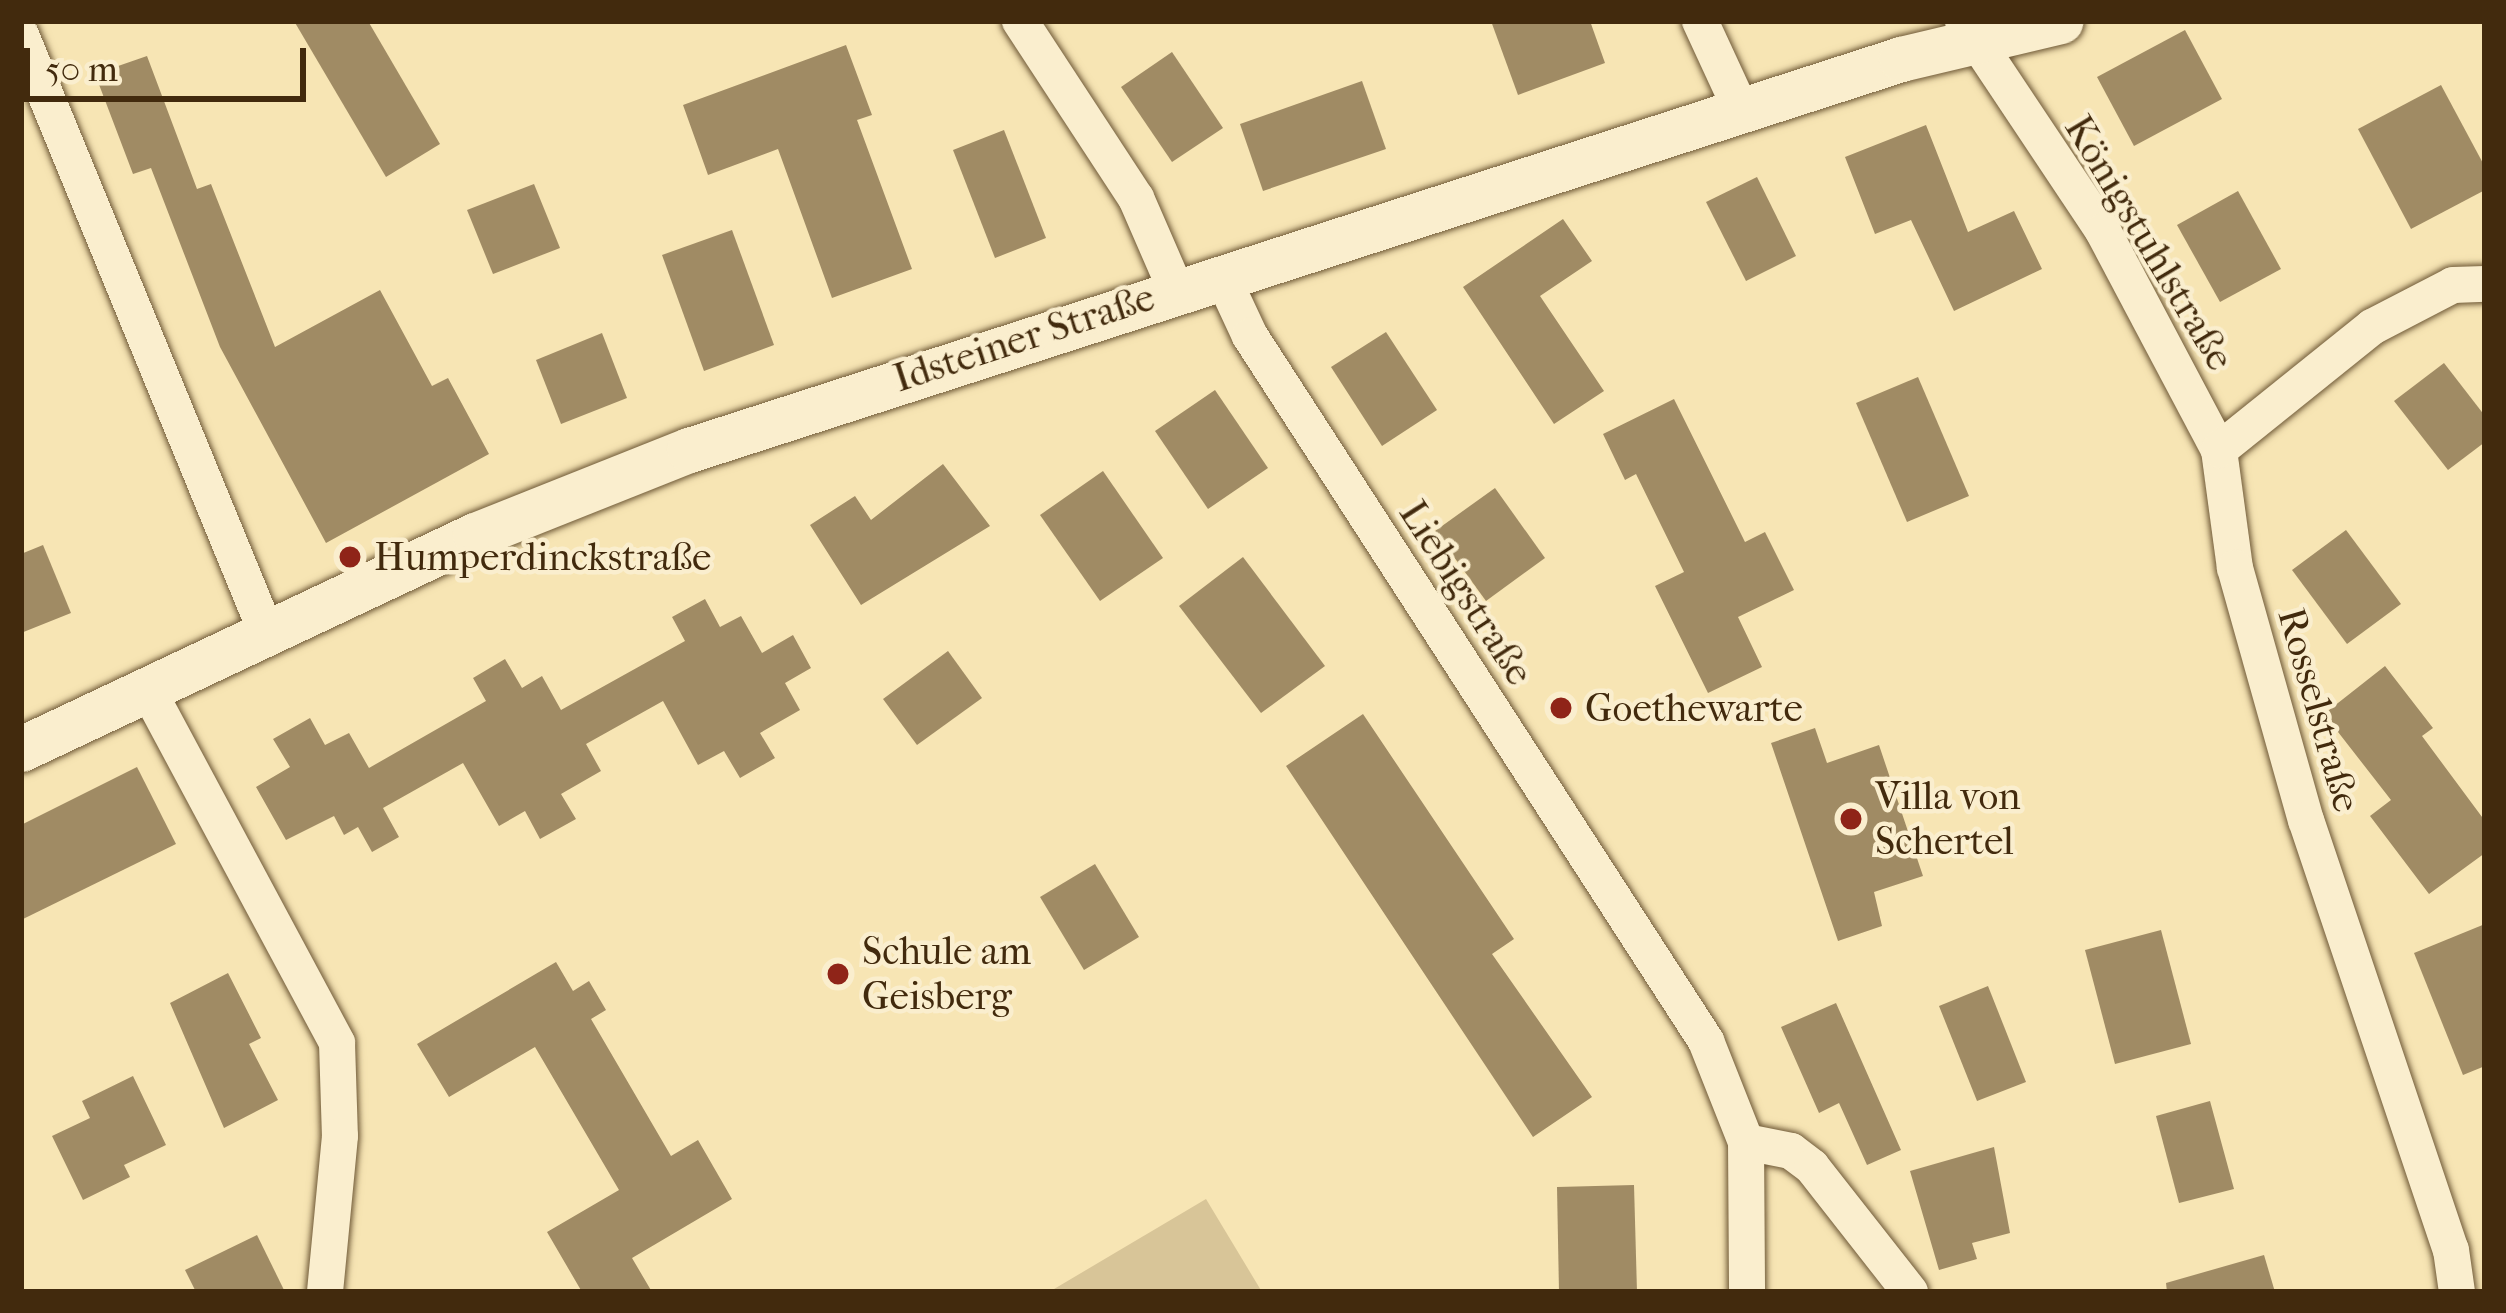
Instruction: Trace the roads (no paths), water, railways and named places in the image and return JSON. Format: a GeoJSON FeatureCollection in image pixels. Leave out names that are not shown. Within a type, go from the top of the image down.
{"type":"FeatureCollection","features":[{"type":"Feature","properties":{"kind":"street"},"geometry":{"type":"LineString","coordinates":[[1020,21],[1136,198],[1176,290]]}},
{"type":"Feature","properties":{"kind":"street"},"geometry":{"type":"LineString","coordinates":[[1700,21],[1742,112]]}},
{"type":"Feature","properties":{"kind":"street","name":"Idsteiner Straße"},"geometry":{"type":"LineString","coordinates":[[21,749],[475,535],[689,450],[1742,112],[1969,32],[2061,21]]}},
{"type":"Feature","properties":{"kind":"street","name":"Königstuhlstraße"},"geometry":{"type":"LineString","coordinates":[[1969,32],[2103,231],[2219,450]]}},
{"type":"Feature","properties":{"kind":"street"},"geometry":{"type":"LineString","coordinates":[[21,35],[267,634]]}},
{"type":"Feature","properties":{"kind":"street","name":"Liebigstraße"},"geometry":{"type":"LineString","coordinates":[[1222,276],[1250,337],[1706,1041],[1746,1142],[1747,1292]]}},
{"type":"Feature","properties":{"kind":"street"},"geometry":{"type":"LineString","coordinates":[[2219,450],[2372,327],[2453,285],[2485,284]]}},
{"type":"Feature","properties":{"kind":"street","name":"Rosselstraße"},"geometry":{"type":"LineString","coordinates":[[2219,450],[2235,568],[2306,820],[2451,1250],[2457,1292]]}},
{"type":"Feature","properties":{"kind":"street"},"geometry":{"type":"LineString","coordinates":[[148,690],[337,1043],[340,1136],[325,1292]]}},
{"type":"Feature","properties":{"kind":"street"},"geometry":{"type":"LineString","coordinates":[[1746,1142],[1791,1151],[1812,1167],[1910,1292]]}},
{"type":"Feature","properties":{"kind":"place","name":"Humperdinckstraße"},"geometry":{"type":"Point","coordinates":[350,557]}},
{"type":"Feature","properties":{"kind":"place","name":"Goethewarte"},"geometry":{"type":"Point","coordinates":[1561,708]}},
{"type":"Feature","properties":{"kind":"place","name":"Villa von Schertel"},"geometry":{"type":"Point","coordinates":[1851,819]}},
{"type":"Feature","properties":{"kind":"place","name":"Schule am Geisberg"},"geometry":{"type":"Point","coordinates":[838,974]}}]}
